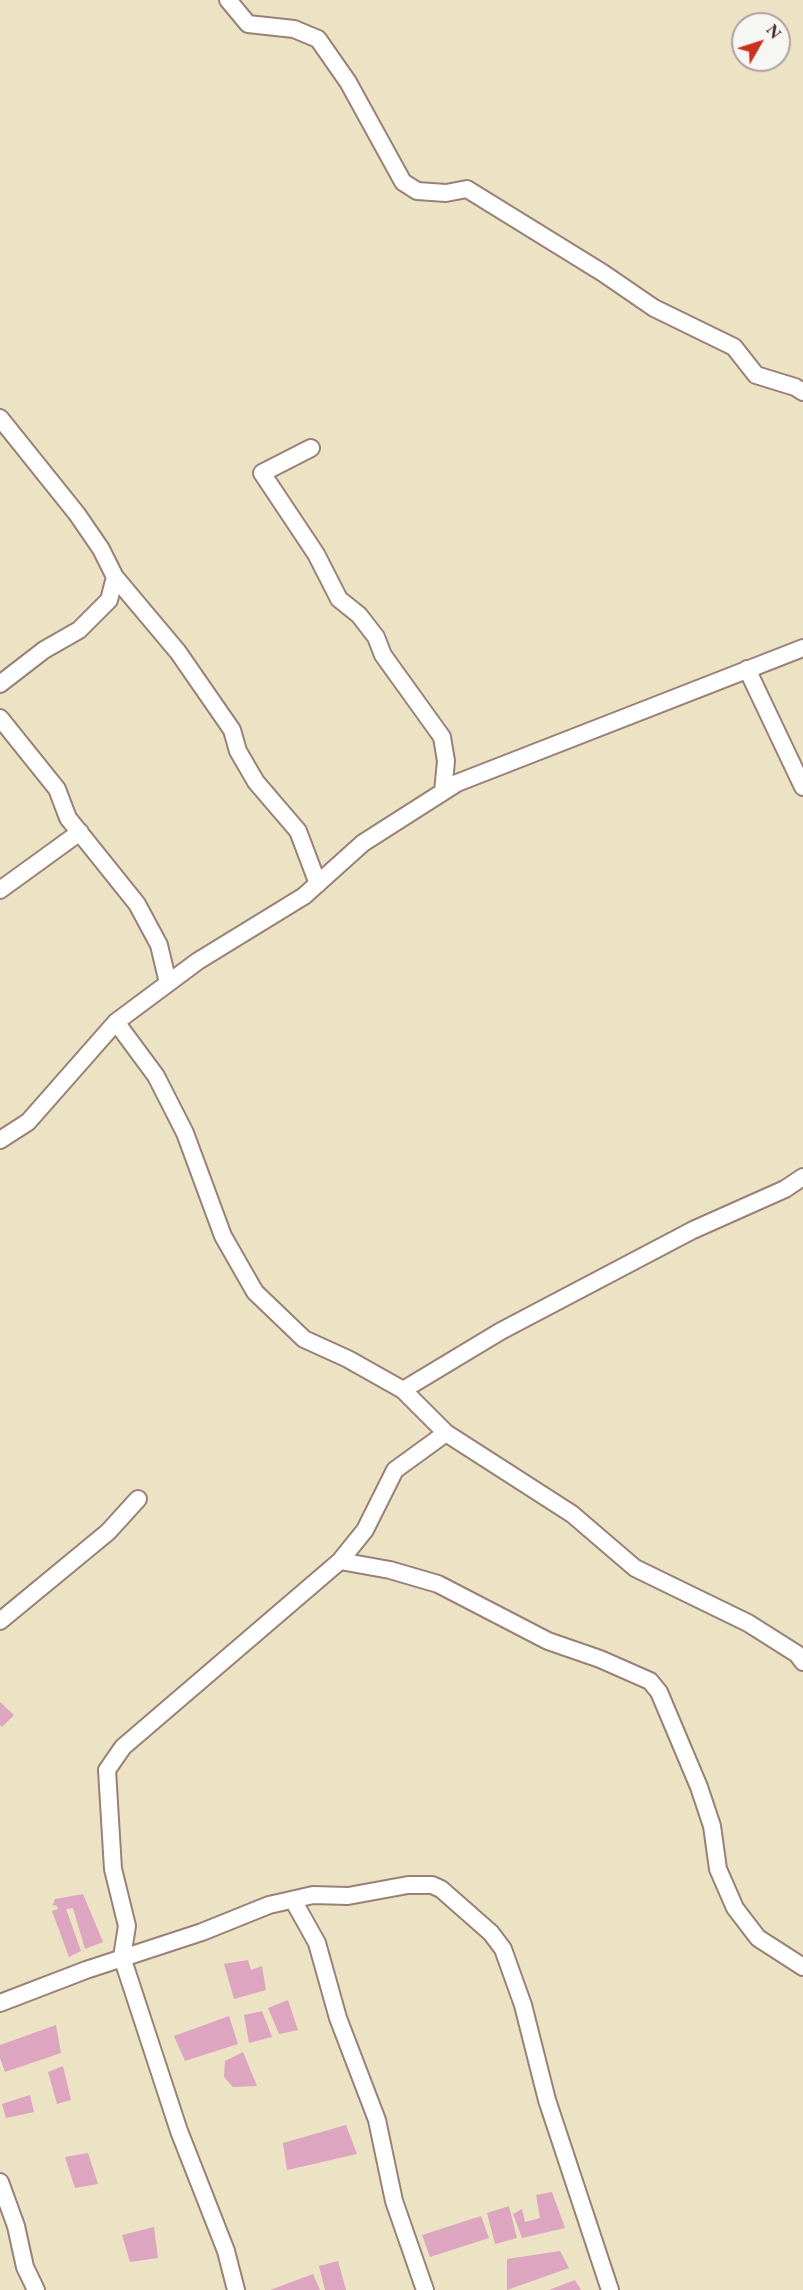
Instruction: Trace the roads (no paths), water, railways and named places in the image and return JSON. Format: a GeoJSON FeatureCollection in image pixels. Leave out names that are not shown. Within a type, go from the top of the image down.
{"type":"FeatureCollection","features":[{"type":"Feature","properties":{"kind":"street"},"geometry":{"type":"LineString","coordinates":[[228,0],[249,24],[294,29],[318,39],[348,82],[404,182],[417,191],[446,193],[467,189],[603,273],[654,308],[734,347],[756,375],[795,387],[803,392]]}},
{"type":"Feature","properties":{"kind":"street"},"geometry":{"type":"LineString","coordinates":[[0,418],[77,514],[101,549],[115,577],[178,652],[232,730],[238,751],[256,782],[298,831],[318,884]]}},
{"type":"Feature","properties":{"kind":"street"},"geometry":{"type":"LineString","coordinates":[[311,448],[261,472],[315,554],[339,599],[359,615],[376,637],[383,656],[442,737],[446,761],[443,792]]}},
{"type":"Feature","properties":{"kind":"street"},"geometry":{"type":"LineString","coordinates":[[0,684],[44,650],[79,630],[109,600],[115,577]]}},
{"type":"Feature","properties":{"kind":"street"},"geometry":{"type":"LineString","coordinates":[[0,1140],[28,1122],[116,1022],[198,961],[304,896],[363,843],[457,783],[803,648]]}},
{"type":"Feature","properties":{"kind":"street"},"geometry":{"type":"LineString","coordinates":[[747,669],[803,788]]}},
{"type":"Feature","properties":{"kind":"street"},"geometry":{"type":"LineString","coordinates":[[0,718],[57,789],[68,818],[137,904],[159,945],[168,983]]}},
{"type":"Feature","properties":{"kind":"street"},"geometry":{"type":"LineString","coordinates":[[0,890],[80,832]]}},
{"type":"Feature","properties":{"kind":"street"},"geometry":{"type":"LineString","coordinates":[[116,1022],[156,1076],[185,1133],[223,1236],[255,1292],[304,1339],[348,1359],[403,1390],[446,1433],[572,1514],[635,1568],[748,1623],[797,1654],[803,1662]]}},
{"type":"Feature","properties":{"kind":"street"},"geometry":{"type":"LineString","coordinates":[[403,1390],[501,1331],[693,1230],[785,1189],[803,1177]]}},
{"type":"Feature","properties":{"kind":"street"},"geometry":{"type":"LineString","coordinates":[[236,2290],[226,2251],[214,2224],[205,2190],[179,2131],[122,1957],[127,1926],[113,1869],[107,1770],[123,1747],[340,1561],[365,1530],[395,1470],[446,1433]]}},
{"type":"Feature","properties":{"kind":"street"},"geometry":{"type":"LineString","coordinates":[[0,1621],[108,1532],[138,1499]]}},
{"type":"Feature","properties":{"kind":"street"},"geometry":{"type":"LineString","coordinates":[[340,1561],[390,1570],[438,1584],[548,1641],[600,1659],[650,1681],[659,1692],[699,1788],[712,1826],[718,1869],[735,1908],[758,1938],[803,1967]]}},
{"type":"Feature","properties":{"kind":"street"},"geometry":{"type":"LineString","coordinates":[[0,2003],[122,1957],[202,1932],[269,1905],[313,1895],[354,1895],[408,1885],[432,1885],[441,1889],[491,1933],[503,1949],[510,1966],[547,2100],[610,2290]]}},
{"type":"Feature","properties":{"kind":"street"},"geometry":{"type":"LineString","coordinates":[[293,1900],[316,1943],[326,1970],[338,2018],[377,2120],[394,2201],[426,2290]]}},
{"type":"Feature","properties":{"kind":"street"},"geometry":{"type":"LineString","coordinates":[[0,2182],[16,2226],[25,2267],[36,2290]]}}]}
